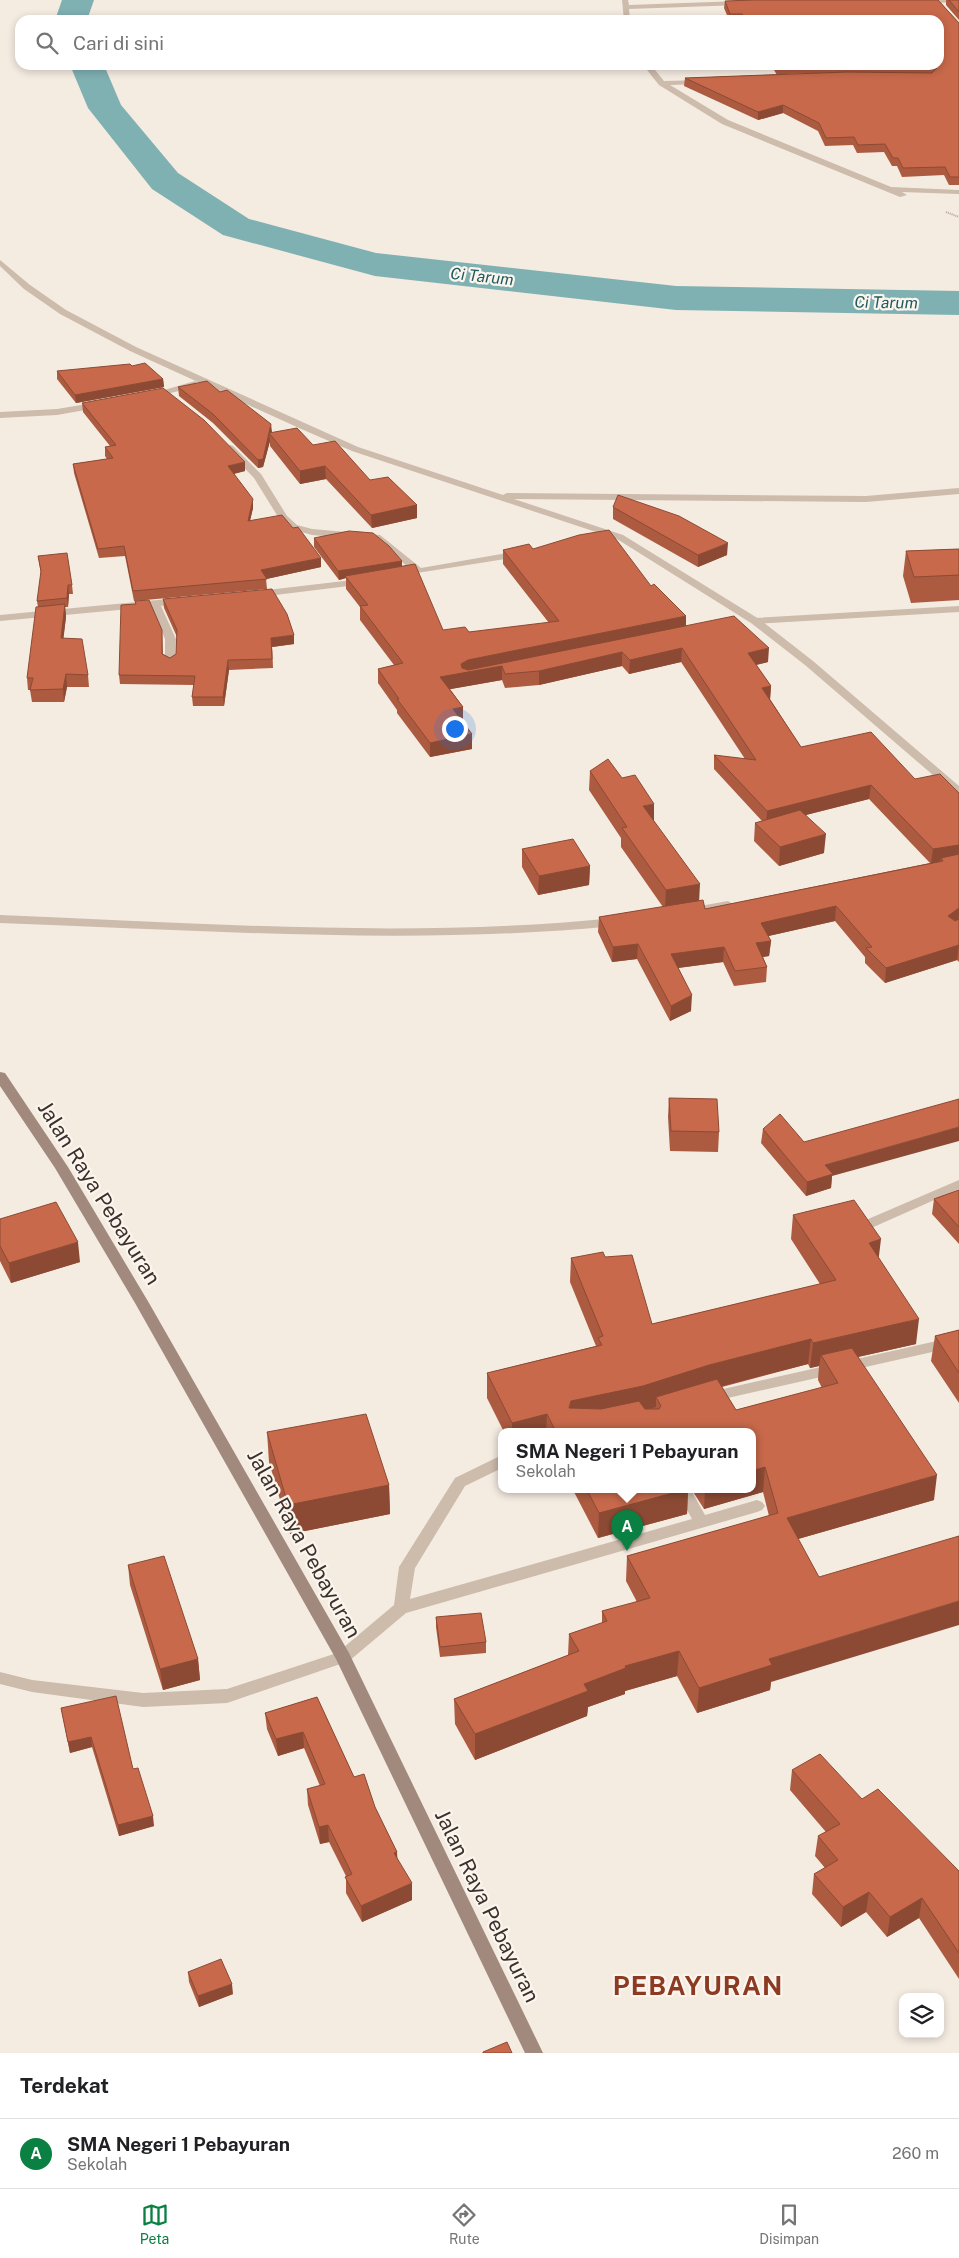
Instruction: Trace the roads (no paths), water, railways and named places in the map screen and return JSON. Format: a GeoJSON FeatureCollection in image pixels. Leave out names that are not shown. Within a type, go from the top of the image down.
{"type":"FeatureCollection","features":[{"type":"Feature","properties":{"kind":"main road","name":"Jalan Raya Pebayuran"},"geometry":{"type":"LineString","coordinates":[[0,1076],[61,1167],[142,1303],[343,1657],[534,2053]]}},
{"type":"Feature","properties":{"kind":"street"},"geometry":{"type":"LineString","coordinates":[[937,0],[959,0]]}},
{"type":"Feature","properties":{"kind":"street"},"geometry":{"type":"LineString","coordinates":[[937,0],[943,8]]}},
{"type":"Feature","properties":{"kind":"street"},"geometry":{"type":"LineString","coordinates":[[625,3],[748,3]]}},
{"type":"Feature","properties":{"kind":"street"},"geometry":{"type":"LineString","coordinates":[[651,70],[662,83],[725,122],[903,195]]}},
{"type":"Feature","properties":{"kind":"street"},"geometry":{"type":"LineString","coordinates":[[662,83],[711,81]]}},
{"type":"Feature","properties":{"kind":"street"},"geometry":{"type":"LineString","coordinates":[[885,188],[959,192]]}},
{"type":"Feature","properties":{"kind":"street"},"geometry":{"type":"LineString","coordinates":[[0,262],[27,287],[62,312],[133,349],[203,382],[355,449],[620,537],[755,621],[809,663],[959,792]]}},
{"type":"Feature","properties":{"kind":"street"},"geometry":{"type":"LineString","coordinates":[[137,398],[169,395],[203,382]]}},
{"type":"Feature","properties":{"kind":"street"},"geometry":{"type":"LineString","coordinates":[[0,415],[57,412],[109,403]]}},
{"type":"Feature","properties":{"kind":"street"},"geometry":{"type":"LineString","coordinates":[[221,438],[258,476],[283,518],[294,527],[312,532],[377,537],[419,570]]}},
{"type":"Feature","properties":{"kind":"street"},"geometry":{"type":"LineString","coordinates":[[494,496],[856,499],[893,498],[959,491]]}},
{"type":"Feature","properties":{"kind":"street"},"geometry":{"type":"LineString","coordinates":[[593,541],[620,537]]}},
{"type":"Feature","properties":{"kind":"street"},"geometry":{"type":"LineString","coordinates":[[392,576],[419,570],[468,564],[532,551]]}},
{"type":"Feature","properties":{"kind":"street"},"geometry":{"type":"LineString","coordinates":[[248,595],[374,580]]}},
{"type":"Feature","properties":{"kind":"street"},"geometry":{"type":"LineString","coordinates":[[0,618],[191,600]]}},
{"type":"Feature","properties":{"kind":"street"},"geometry":{"type":"LineString","coordinates":[[154,603],[166,623],[173,650],[170,663]]}},
{"type":"Feature","properties":{"kind":"street"},"geometry":{"type":"LineString","coordinates":[[736,625],[755,621],[959,609]]}},
{"type":"Feature","properties":{"kind":"street"},"geometry":{"type":"LineString","coordinates":[[680,913],[737,904]]}},
{"type":"Feature","properties":{"kind":"street"},"geometry":{"type":"LineString","coordinates":[[0,919],[314,931],[432,932],[507,932],[622,921]]}},
{"type":"Feature","properties":{"kind":"street"},"geometry":{"type":"LineString","coordinates":[[864,1226],[959,1184]]}},
{"type":"Feature","properties":{"kind":"street"},"geometry":{"type":"LineString","coordinates":[[696,1401],[959,1341]]}},
{"type":"Feature","properties":{"kind":"street"},"geometry":{"type":"LineString","coordinates":[[401,1608],[407,1567],[460,1482],[498,1463]]}},
{"type":"Feature","properties":{"kind":"street"},"geometry":{"type":"LineString","coordinates":[[685,1493],[701,1521]]}},
{"type":"Feature","properties":{"kind":"street"},"geometry":{"type":"LineString","coordinates":[[0,1678],[32,1686],[143,1700],[227,1696],[343,1657],[401,1608],[757,1506]]}},
{"type":"Feature","properties":{"kind":"waterway","name":"Ci Tarum"},"geometry":{"type":"LineString","coordinates":[[73,15],[78,0]]}},
{"type":"Feature","properties":{"kind":"waterway","name":"Ci Tarum"},"geometry":{"type":"LineString","coordinates":[[89,70],[105,108],[165,181],[236,227],[375,264],[676,298],[959,303]]}},
{"type":"Feature","properties":{"kind":"place","name":"SMA Negeri 1 Pebayuran"},"geometry":{"type":"Point","coordinates":[627,1551]}},
{"type":"Feature","properties":{"kind":"district","name":"PEBAYURAN"},"geometry":{"type":"Point","coordinates":[698,1986]}}]}
